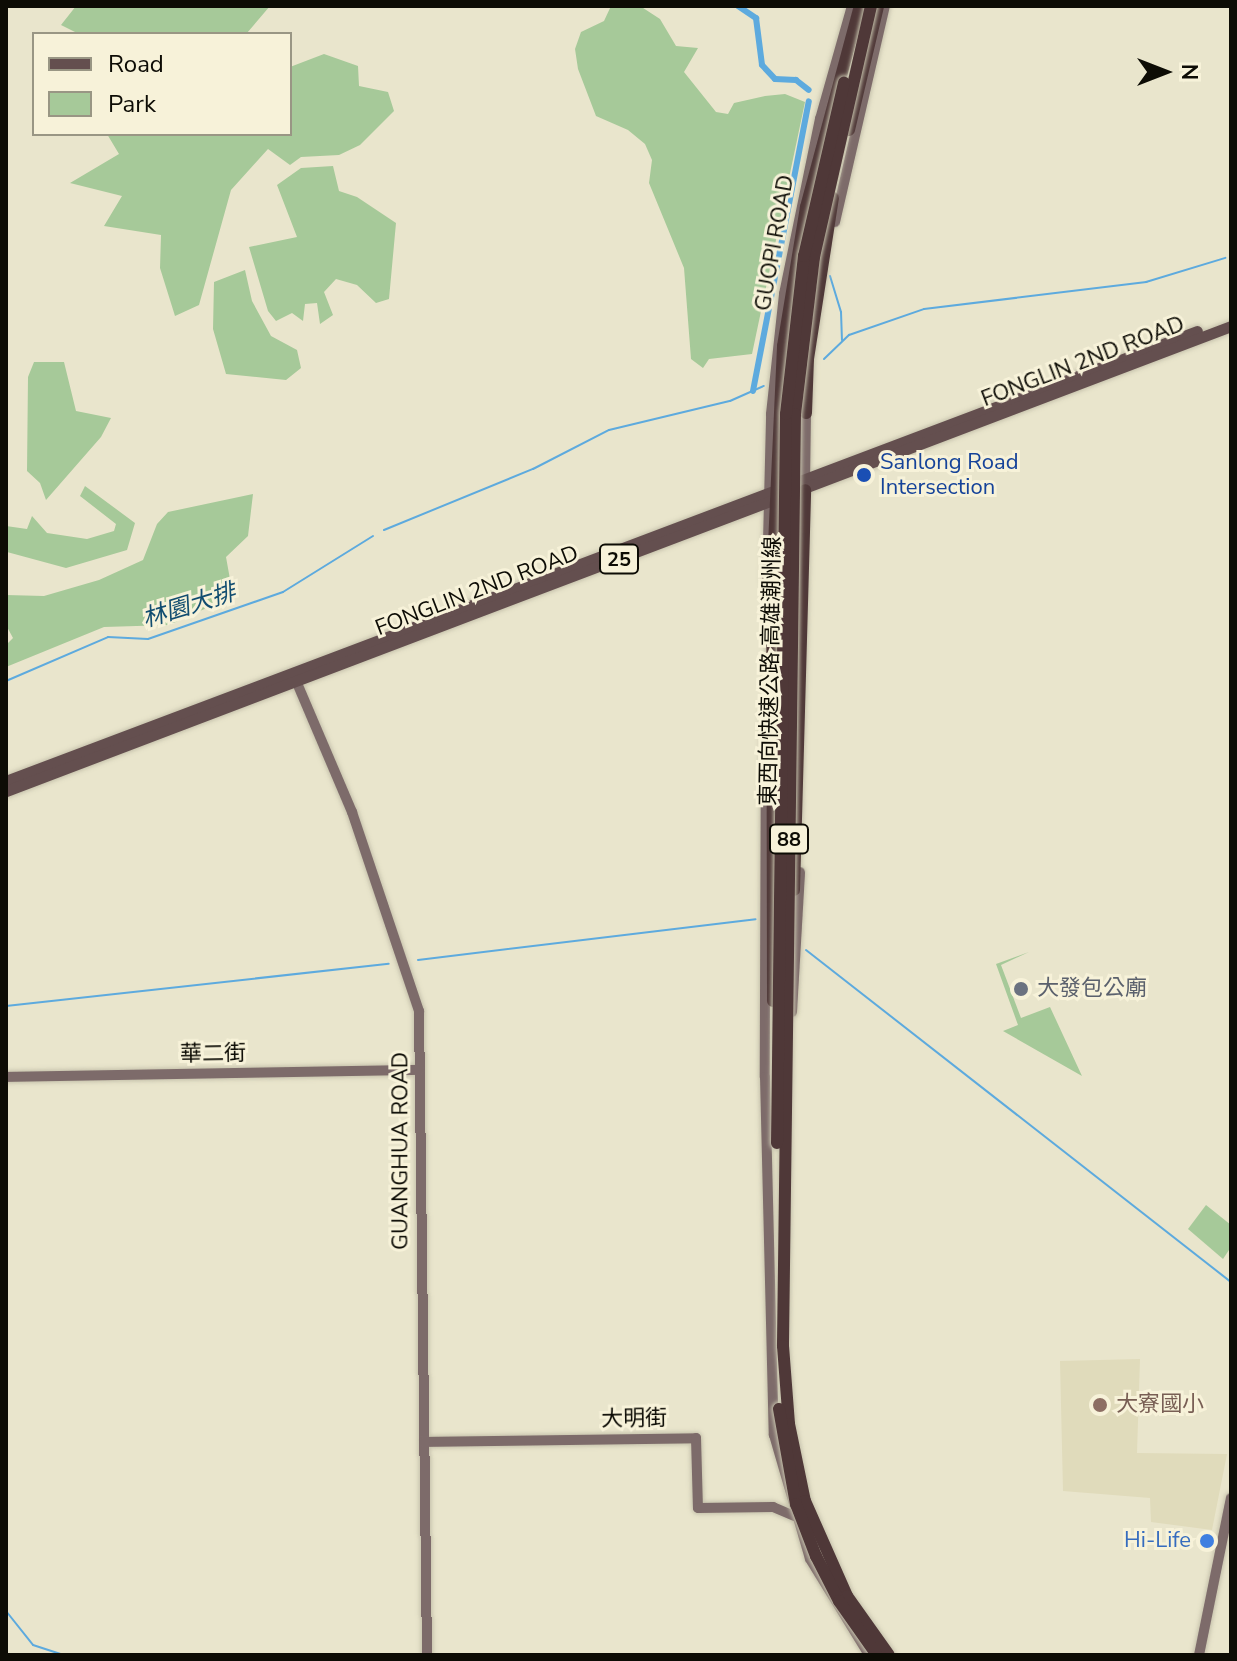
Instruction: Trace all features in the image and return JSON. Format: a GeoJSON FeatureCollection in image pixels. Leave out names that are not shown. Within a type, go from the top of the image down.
{"type":"FeatureCollection","features":[{"type":"Feature","properties":{"kind":"highway"},"geometry":{"type":"LineString","coordinates":[[777,1090],[771,498],[778,400],[796,255],[826,120],[862,6]]}},
{"type":"Feature","properties":{"kind":"highway","name":"東西向快速公路 高雄潮州線"},"geometry":{"type":"LineString","coordinates":[[862,6],[804,256],[791,348],[775,1346],[781,1427],[796,1504],[816,1556],[839,1601],[877,1655]]}},
{"type":"Feature","properties":{"kind":"highway","name":"東西向快速公路 高雄潮州線"},"geometry":{"type":"LineString","coordinates":[[871,6],[814,257],[795,414],[783,1346],[789,1424],[805,1501],[824,1552],[847,1596],[892,1655]]}},
{"type":"Feature","properties":{"kind":"highway"},"geometry":{"type":"LineString","coordinates":[[806,413],[816,298],[878,6]]}},
{"type":"Feature","properties":{"kind":"highway"},"geometry":{"type":"LineString","coordinates":[[787,1011],[805,485]]}},
{"type":"Feature","properties":{"kind":"main road","name":"GUOPI ROAD"},"geometry":{"type":"LineString","coordinates":[[852,6],[833,61],[790,254],[772,400],[764,1008],[774,1435],[795,1517],[833,1604],[869,1655]]}},
{"type":"Feature","properties":{"kind":"main road"},"geometry":{"type":"LineString","coordinates":[[885,6],[820,298],[806,413],[788,1359],[794,1423],[820,1527],[850,1595],[892,1655]]}},
{"type":"Feature","properties":{"kind":"main road","name":"FONGLIN 2ND ROAD"},"geometry":{"type":"LineString","coordinates":[[805,485],[1231,318]]}},
{"type":"Feature","properties":{"kind":"main road","name":"FONGLIN 2ND ROAD"},"geometry":{"type":"LineString","coordinates":[[6,781],[294,677],[1231,326]]}},
{"type":"Feature","properties":{"kind":"main road","name":"FONGLIN 2ND ROAD"},"geometry":{"type":"LineString","coordinates":[[6,791],[294,677]]}},
{"type":"Feature","properties":{"kind":"main road","name":"GUANGHUA ROAD"},"geometry":{"type":"LineString","coordinates":[[294,677],[352,812],[413,983],[420,1070],[427,1655]]}},
{"type":"Feature","properties":{"kind":"main road","name":"華二街"},"geometry":{"type":"LineString","coordinates":[[6,1077],[420,1070]]}},
{"type":"Feature","properties":{"kind":"main road","name":"大明街"},"geometry":{"type":"LineString","coordinates":[[424,1442],[696,1438],[698,1508],[773,1507],[820,1527]]}},
{"type":"Feature","properties":{"kind":"main road"},"geometry":{"type":"LineString","coordinates":[[1199,1655],[1231,1498]]}},
{"type":"Feature","properties":{"kind":"shaded area","name":"大寮國小"},"geometry":{"type":"Polygon","coordinates":[[[1140,1359],[1137,1453],[1227,1454],[1212,1530],[1151,1522],[1150,1498],[1063,1491],[1060,1361],[1140,1359]]]}},
{"type":"Feature","properties":{"kind":"green space"},"geometry":{"type":"Polygon","coordinates":[[[76,6],[270,6],[248,32],[75,32],[61,25],[76,6]]]}},
{"type":"Feature","properties":{"kind":"green space"},"geometry":{"type":"Polygon","coordinates":[[[611,6],[640,6],[660,19],[676,46],[698,48],[684,72],[716,112],[728,114],[734,103],[765,96],[785,94],[805,102],[752,354],[709,359],[703,368],[691,359],[684,268],[649,183],[652,160],[645,144],[628,130],[596,116],[578,69],[575,49],[581,32],[604,21],[611,6]]]}},
{"type":"Feature","properties":{"kind":"green space"},"geometry":{"type":"Polygon","coordinates":[[[324,54],[358,66],[359,86],[388,92],[394,111],[360,145],[339,155],[301,157],[290,165],[268,149],[231,190],[199,305],[175,316],[160,268],[161,235],[104,226],[122,196],[70,183],[119,154],[108,136],[292,136],[292,66],[324,54]]]}},
{"type":"Feature","properties":{"kind":"green space"},"geometry":{"type":"Polygon","coordinates":[[[333,166],[339,191],[357,197],[396,223],[389,299],[376,303],[357,285],[336,279],[324,292],[333,315],[320,324],[317,303],[305,304],[303,321],[292,313],[276,321],[268,311],[249,247],[297,237],[277,185],[301,168],[333,166]]]}},
{"type":"Feature","properties":{"kind":"green space"},"geometry":{"type":"Polygon","coordinates":[[[245,270],[252,301],[271,336],[297,350],[301,368],[286,380],[226,374],[213,329],[214,282],[245,270]]]}},
{"type":"Feature","properties":{"kind":"green space"},"geometry":{"type":"Polygon","coordinates":[[[34,362],[64,362],[76,411],[111,418],[101,437],[46,500],[40,483],[27,471],[28,377],[34,362]]]}},
{"type":"Feature","properties":{"kind":"green space"},"geometry":{"type":"Polygon","coordinates":[[[85,486],[135,523],[127,550],[66,568],[7,552],[6,526],[27,529],[32,516],[47,533],[87,539],[114,531],[116,524],[80,496],[85,486]]]}},
{"type":"Feature","properties":{"kind":"green space"},"geometry":{"type":"Polygon","coordinates":[[[253,494],[248,536],[226,557],[233,596],[169,625],[104,627],[6,667],[6,645],[13,638],[6,625],[6,595],[44,596],[99,580],[143,560],[157,524],[168,512],[253,494]]]}},
{"type":"Feature","properties":{"kind":"green space"},"geometry":{"type":"Polygon","coordinates":[[[1029,952],[1001,965],[1021,1018],[1050,1007],[1082,1076],[1003,1031],[1018,1025],[996,964],[1029,952]]]}},
{"type":"Feature","properties":{"kind":"green space"},"geometry":{"type":"Polygon","coordinates":[[[1206,1205],[1231,1225],[1231,1247],[1223,1259],[1188,1229],[1206,1205]]]}},
{"type":"Feature","properties":{"kind":"waterway"},"geometry":{"type":"LineString","coordinates":[[738,6],[756,18],[762,65],[775,79],[796,80],[809,90]]}},
{"type":"Feature","properties":{"kind":"waterway"},"geometry":{"type":"LineString","coordinates":[[753,391],[809,101]]}},
{"type":"Feature","properties":{"kind":"waterway"},"geometry":{"type":"LineString","coordinates":[[824,359],[849,335],[924,309],[1146,282],[1225,258]]}},
{"type":"Feature","properties":{"kind":"waterway"},"geometry":{"type":"LineString","coordinates":[[830,276],[841,312],[842,340]]}},
{"type":"Feature","properties":{"kind":"waterway"},"geometry":{"type":"LineString","coordinates":[[384,530],[533,469],[609,430],[730,401],[764,386]]}},
{"type":"Feature","properties":{"kind":"waterway","name":"林園大排"},"geometry":{"type":"LineString","coordinates":[[6,681],[108,637],[148,639],[283,592],[373,536]]}},
{"type":"Feature","properties":{"kind":"waterway"},"geometry":{"type":"LineString","coordinates":[[418,960],[756,919]]}},
{"type":"Feature","properties":{"kind":"waterway"},"geometry":{"type":"LineString","coordinates":[[806,950],[1231,1282]]}},
{"type":"Feature","properties":{"kind":"waterway"},"geometry":{"type":"LineString","coordinates":[[6,1006],[389,964]]}},
{"type":"Feature","properties":{"kind":"waterway"},"geometry":{"type":"LineString","coordinates":[[6,1611],[33,1645],[64,1655]]}},
{"type":"Feature","properties":{"kind":"place","name":"Sanlong Road Intersection"},"geometry":{"type":"Point","coordinates":[864,475]}},
{"type":"Feature","properties":{"kind":"place","name":"大發包公廟"},"geometry":{"type":"Point","coordinates":[1021,989]}},
{"type":"Feature","properties":{"kind":"place","name":"大寮國小"},"geometry":{"type":"Point","coordinates":[1100,1405]}},
{"type":"Feature","properties":{"kind":"place","name":"Hi-Life"},"geometry":{"type":"Point","coordinates":[1207,1541]}}]}
